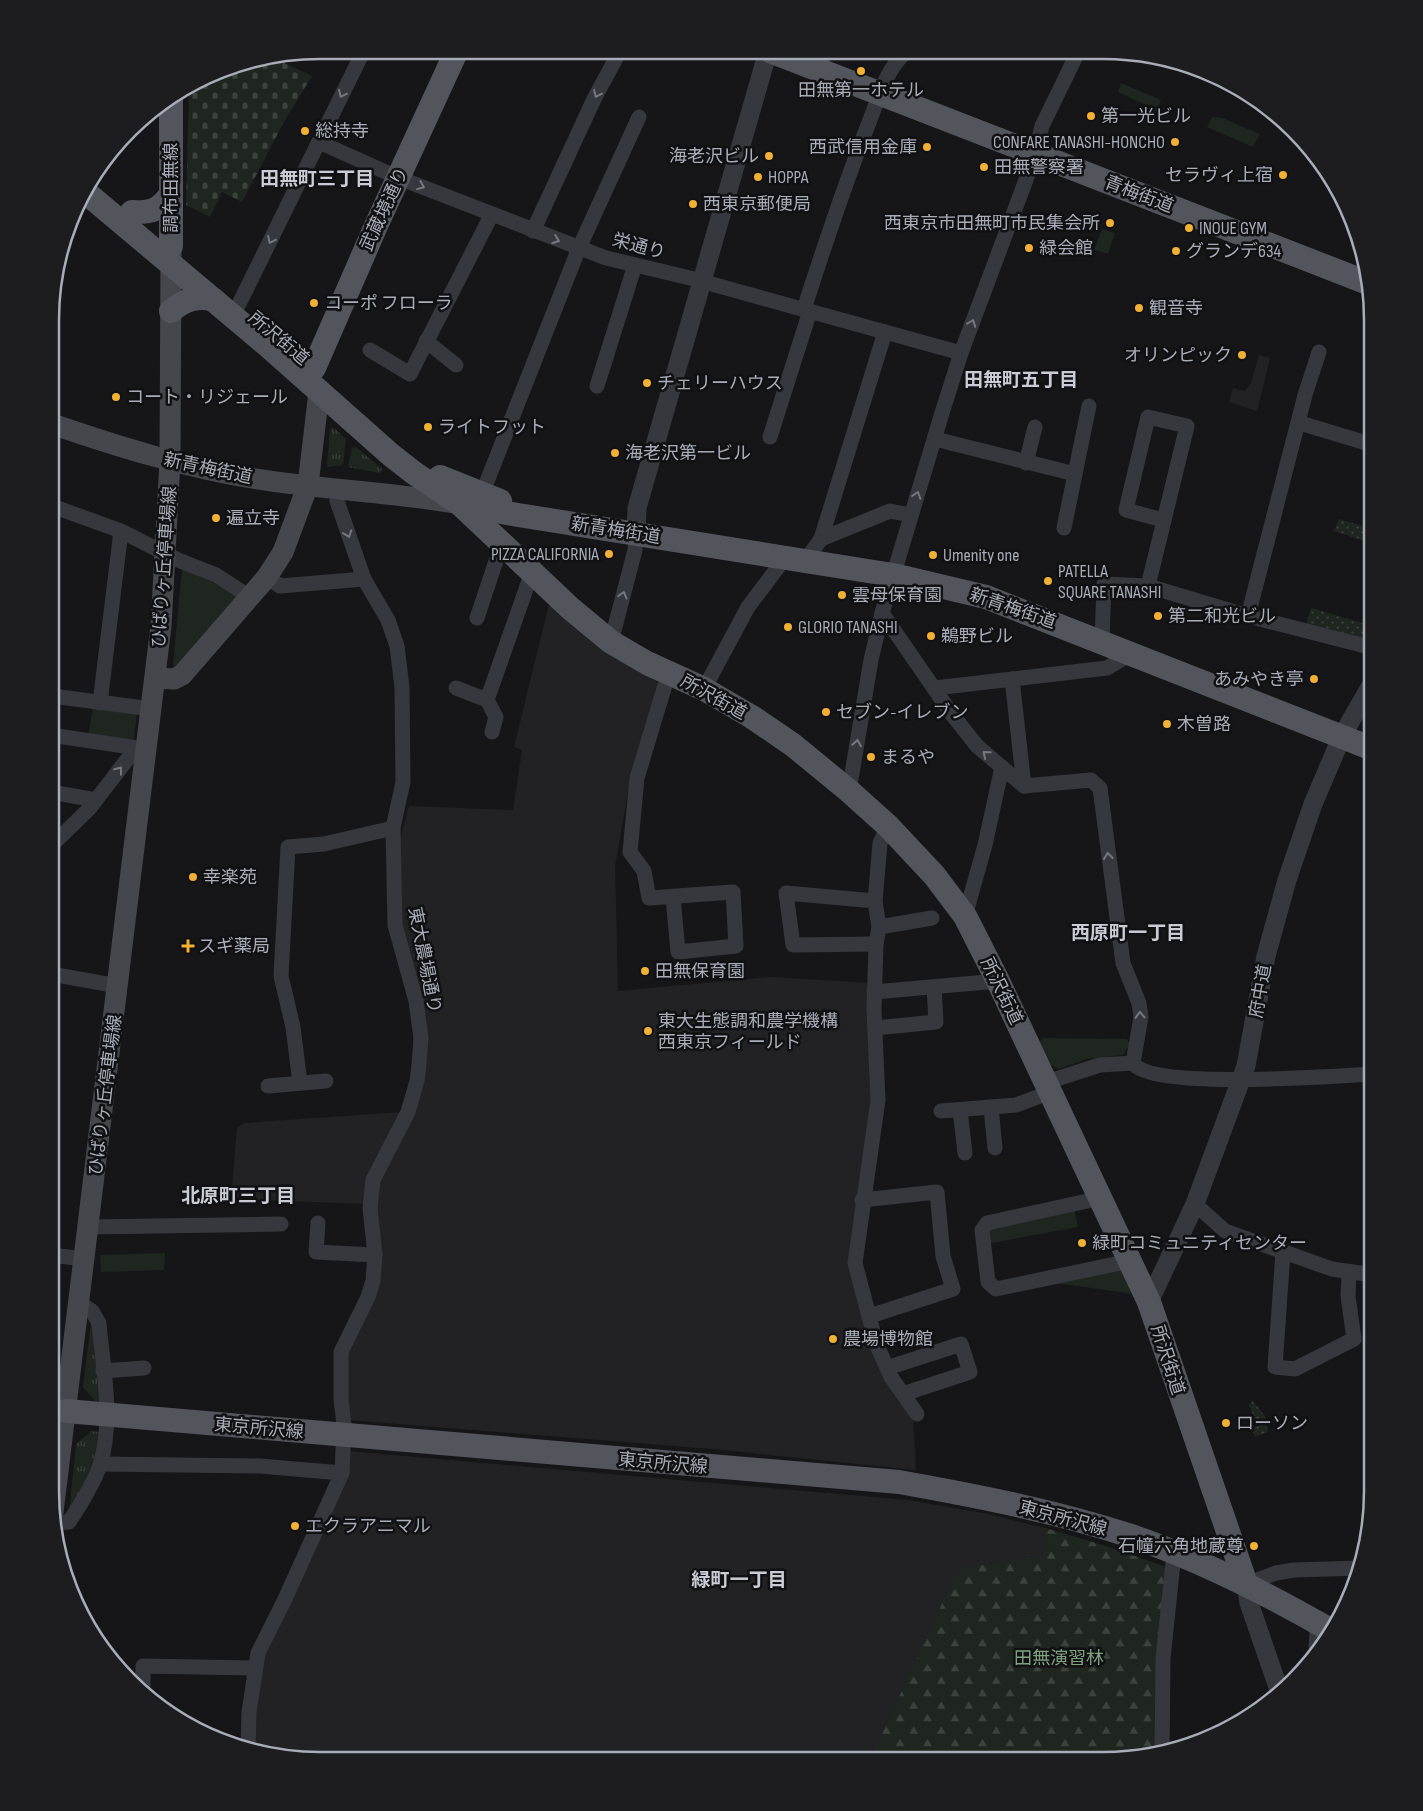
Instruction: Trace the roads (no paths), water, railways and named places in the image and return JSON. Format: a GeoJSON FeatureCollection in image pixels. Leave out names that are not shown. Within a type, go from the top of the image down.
{"type":"FeatureCollection","features":[{"type":"Feature","properties":{"kind":"main road","name":"武蔵境通り"},"geometry":{"type":"LineString","coordinates":[[314,368],[454,59]]}},
{"type":"Feature","properties":{"kind":"main road","name":"青梅街道"},"geometry":{"type":"LineString","coordinates":[[821,60],[880,94],[1361,280]]}},
{"type":"Feature","properties":{"kind":"main road","name":"調布田無線"},"geometry":{"type":"LineString","coordinates":[[171,106],[171,255]]}},
{"type":"Feature","properties":{"kind":"main road","name":"所沢街道"},"geometry":{"type":"LineString","coordinates":[[98,182],[132,212],[214,300],[414,474],[460,504],[532,572],[611,642],[623,651],[704,689],[752,717],[793,745],[888,826],[934,874],[965,916],[998,981],[1149,1302],[1246,1584]]}},
{"type":"Feature","properties":{"kind":"main road"},"geometry":{"type":"LineString","coordinates":[[132,212],[154,211],[163,206],[171,194]]}},
{"type":"Feature","properties":{"kind":"main road","name":"所沢街道"},"geometry":{"type":"LineString","coordinates":[[90,196],[239,304],[402,447],[440,477],[460,504]]}},
{"type":"Feature","properties":{"kind":"main road","name":"ひばりヶ丘停車場線"},"geometry":{"type":"LineString","coordinates":[[59,1451],[66,1411],[118,986],[142,749],[152,709],[156,678],[167,554],[170,460],[171,255]]}},
{"type":"Feature","properties":{"kind":"main road"},"geometry":{"type":"LineString","coordinates":[[171,311],[189,300],[202,296],[214,300]]}},
{"type":"Feature","properties":{"kind":"main road"},"geometry":{"type":"LineString","coordinates":[[156,678],[174,679],[182,675],[267,577],[283,552],[308,485],[319,392]]}},
{"type":"Feature","properties":{"kind":"main road","name":"新青梅街道"},"geometry":{"type":"LineString","coordinates":[[59,426],[170,460],[256,479],[414,496],[518,516],[636,533],[893,575],[986,597],[1364,745]]}},
{"type":"Feature","properties":{"kind":"main road","name":"新青梅街道"},"geometry":{"type":"LineString","coordinates":[[440,477],[546,519]]}},
{"type":"Feature","properties":{"kind":"main road"},"geometry":{"type":"LineString","coordinates":[[502,542],[518,516]]}},
{"type":"Feature","properties":{"kind":"main road","name":"東京所沢線"},"geometry":{"type":"LineString","coordinates":[[66,1411],[899,1482],[984,1497],[1058,1515],[1132,1537],[1246,1584]]}},
{"type":"Feature","properties":{"kind":"main road"},"geometry":{"type":"LineString","coordinates":[[1246,1584],[1325,1627]]}},
{"type":"Feature","properties":{"kind":"street"},"geometry":{"type":"LineString","coordinates":[[239,304],[360,59]]}},
{"type":"Feature","properties":{"kind":"street"},"geometry":{"type":"LineString","coordinates":[[534,231],[595,97],[616,59]]}},
{"type":"Feature","properties":{"kind":"street"},"geometry":{"type":"LineString","coordinates":[[611,642],[635,550],[637,508],[767,59]]}},
{"type":"Feature","properties":{"kind":"street"},"geometry":{"type":"LineString","coordinates":[[770,437],[844,188],[880,94],[894,62],[898,59]]}},
{"type":"Feature","properties":{"kind":"street"},"geometry":{"type":"LineString","coordinates":[[849,791],[871,660],[882,613],[910,515],[961,353],[1034,154],[1042,126],[1075,59]]}},
{"type":"Feature","properties":{"kind":"street"},"geometry":{"type":"LineString","coordinates":[[482,494],[579,248],[638,117]]}},
{"type":"Feature","properties":{"kind":"street","name":"栄通り"},"geometry":{"type":"LineString","coordinates":[[318,142],[399,178],[579,248],[635,265],[702,281],[961,353]]}},
{"type":"Feature","properties":{"kind":"street"},"geometry":{"type":"LineString","coordinates":[[370,350],[410,374],[492,214]]}},
{"type":"Feature","properties":{"kind":"street"},"geometry":{"type":"LineString","coordinates":[[597,386],[635,265]]}},
{"type":"Feature","properties":{"kind":"street"},"geometry":{"type":"LineString","coordinates":[[821,539],[885,332]]}},
{"type":"Feature","properties":{"kind":"street"},"geometry":{"type":"LineString","coordinates":[[426,341],[456,365]]}},
{"type":"Feature","properties":{"kind":"street"},"geometry":{"type":"LineString","coordinates":[[1248,616],[1300,424],[1305,395],[1319,352]]}},
{"type":"Feature","properties":{"kind":"street"},"geometry":{"type":"LineString","coordinates":[[1064,528],[1089,406]]}},
{"type":"Feature","properties":{"kind":"street"},"geometry":{"type":"LineString","coordinates":[[1148,586],[1187,426],[1148,417],[1126,510],[1163,520]]}},
{"type":"Feature","properties":{"kind":"street"},"geometry":{"type":"LineString","coordinates":[[1300,424],[1364,442]]}},
{"type":"Feature","properties":{"kind":"street"},"geometry":{"type":"LineString","coordinates":[[1026,462],[1035,427]]}},
{"type":"Feature","properties":{"kind":"street"},"geometry":{"type":"LineString","coordinates":[[935,439],[1075,474]]}},
{"type":"Feature","properties":{"kind":"street","name":"東大農場通り"},"geometry":{"type":"LineString","coordinates":[[338,488],[337,502],[364,579],[388,620],[397,646],[402,687],[403,782],[393,828],[395,924],[416,1001],[420,1048],[418,1082],[408,1112],[373,1180],[370,1208],[375,1255],[368,1297],[341,1352],[344,1436],[342,1474]]}},
{"type":"Feature","properties":{"kind":"street"},"geometry":{"type":"LineString","coordinates":[[59,509],[120,531],[216,575],[250,597]]}},
{"type":"Feature","properties":{"kind":"street"},"geometry":{"type":"LineString","coordinates":[[704,689],[748,607],[795,559],[821,539],[890,511],[910,515]]}},
{"type":"Feature","properties":{"kind":"street"},"geometry":{"type":"LineString","coordinates":[[100,703],[120,531]]}},
{"type":"Feature","properties":{"kind":"street"},"geometry":{"type":"LineString","coordinates":[[477,618],[502,542]]}},
{"type":"Feature","properties":{"kind":"street"},"geometry":{"type":"LineString","coordinates":[[487,700],[532,572]]}},
{"type":"Feature","properties":{"kind":"street"},"geometry":{"type":"LineString","coordinates":[[267,577],[280,586],[364,579]]}},
{"type":"Feature","properties":{"kind":"street"},"geometry":{"type":"LineString","coordinates":[[1102,641],[1104,584],[1148,586],[1248,616],[1364,646]]}},
{"type":"Feature","properties":{"kind":"street"},"geometry":{"type":"LineString","coordinates":[[882,613],[951,713],[977,746],[1024,786],[1091,780],[1100,788],[1123,963],[1139,1002],[1140,1017],[1133,1063]]}},
{"type":"Feature","properties":{"kind":"street"},"geometry":{"type":"LineString","coordinates":[[934,688],[1107,668],[1132,654]]}},
{"type":"Feature","properties":{"kind":"street"},"geometry":{"type":"LineString","coordinates":[[669,672],[637,778],[630,852],[644,871],[648,898],[733,892],[736,946],[678,952],[673,897]]}},
{"type":"Feature","properties":{"kind":"street"},"geometry":{"type":"LineString","coordinates":[[1012,679],[1024,786]]}},
{"type":"Feature","properties":{"kind":"street"},"geometry":{"type":"LineString","coordinates":[[456,688],[487,700],[496,717],[492,732]]}},
{"type":"Feature","properties":{"kind":"street"},"geometry":{"type":"LineString","coordinates":[[59,697],[152,709]]}},
{"type":"Feature","properties":{"kind":"street","name":"府中道"},"geometry":{"type":"LineString","coordinates":[[1149,1302],[1195,1204],[1241,1081],[1246,1066],[1266,956],[1287,880],[1313,804],[1342,736],[1364,698]]}},
{"type":"Feature","properties":{"kind":"street"},"geometry":{"type":"LineString","coordinates":[[59,736],[142,749]]}},
{"type":"Feature","properties":{"kind":"street"},"geometry":{"type":"LineString","coordinates":[[59,838],[142,749]]}},
{"type":"Feature","properties":{"kind":"street"},"geometry":{"type":"LineString","coordinates":[[965,916],[1002,767]]}},
{"type":"Feature","properties":{"kind":"street"},"geometry":{"type":"LineString","coordinates":[[59,793],[96,800]]}},
{"type":"Feature","properties":{"kind":"street"},"geometry":{"type":"LineString","coordinates":[[888,826],[880,844],[876,902],[878,927],[874,992],[878,1100],[862,1200],[855,1263],[876,1343],[887,1368],[917,1414]]}},
{"type":"Feature","properties":{"kind":"street"},"geometry":{"type":"LineString","coordinates":[[300,1083],[298,1054],[281,976],[288,847],[324,844],[393,828]]}},
{"type":"Feature","properties":{"kind":"street"},"geometry":{"type":"LineString","coordinates":[[876,902],[786,893],[793,945],[876,944]]}},
{"type":"Feature","properties":{"kind":"street"},"geometry":{"type":"LineString","coordinates":[[878,927],[932,918]]}},
{"type":"Feature","properties":{"kind":"street"},"geometry":{"type":"LineString","coordinates":[[59,975],[118,986]]}},
{"type":"Feature","properties":{"kind":"street"},"geometry":{"type":"LineString","coordinates":[[874,992],[998,981]]}},
{"type":"Feature","properties":{"kind":"street"},"geometry":{"type":"LineString","coordinates":[[875,1028],[936,1022],[934,987]]}},
{"type":"Feature","properties":{"kind":"street"},"geometry":{"type":"LineString","coordinates":[[1133,1063],[1136,1067],[1152,1072],[1241,1081],[1364,1074]]}},
{"type":"Feature","properties":{"kind":"street"},"geometry":{"type":"LineString","coordinates":[[942,1111],[1016,1104],[1049,1087],[1100,1066],[1133,1063]]}},
{"type":"Feature","properties":{"kind":"street"},"geometry":{"type":"LineString","coordinates":[[268,1086],[326,1081]]}},
{"type":"Feature","properties":{"kind":"street"},"geometry":{"type":"LineString","coordinates":[[991,1107],[995,1148]]}},
{"type":"Feature","properties":{"kind":"street"},"geometry":{"type":"LineString","coordinates":[[960,1110],[965,1153]]}},
{"type":"Feature","properties":{"kind":"street"},"geometry":{"type":"LineString","coordinates":[[862,1200],[937,1192],[943,1256],[953,1289],[870,1316]]}},
{"type":"Feature","properties":{"kind":"street"},"geometry":{"type":"LineString","coordinates":[[1101,1198],[987,1223],[982,1230],[988,1282],[996,1289],[1130,1261]]}},
{"type":"Feature","properties":{"kind":"street"},"geometry":{"type":"LineString","coordinates":[[1195,1204],[1225,1231],[1332,1269],[1364,1274]]}},
{"type":"Feature","properties":{"kind":"street"},"geometry":{"type":"LineString","coordinates":[[89,1227],[281,1224]]}},
{"type":"Feature","properties":{"kind":"street"},"geometry":{"type":"LineString","coordinates":[[318,1224],[316,1252],[375,1255]]}},
{"type":"Feature","properties":{"kind":"street"},"geometry":{"type":"LineString","coordinates":[[1283,1252],[1275,1367],[1295,1369],[1354,1339],[1348,1296],[1349,1272]]}},
{"type":"Feature","properties":{"kind":"street"},"geometry":{"type":"LineString","coordinates":[[59,1256],[85,1259]]}},
{"type":"Feature","properties":{"kind":"street"},"geometry":{"type":"LineString","coordinates":[[61,1523],[69,1522],[83,1501],[100,1464],[108,1416],[97,1317],[79,1303]]}},
{"type":"Feature","properties":{"kind":"street"},"geometry":{"type":"LineString","coordinates":[[887,1368],[961,1344],[970,1372],[903,1394]]}},
{"type":"Feature","properties":{"kind":"street"},"geometry":{"type":"LineString","coordinates":[[103,1371],[144,1368]]}},
{"type":"Feature","properties":{"kind":"street"},"geometry":{"type":"LineString","coordinates":[[100,1464],[260,1466],[342,1474],[286,1599],[258,1654],[254,1668],[249,1742]]}},
{"type":"Feature","properties":{"kind":"street"},"geometry":{"type":"LineString","coordinates":[[1162,1745],[1163,1658],[1174,1553]]}},
{"type":"Feature","properties":{"kind":"street"},"geometry":{"type":"LineString","coordinates":[[1277,1685],[1249,1603],[1246,1584],[1276,1573],[1294,1570],[1352,1568]]}},
{"type":"Feature","properties":{"kind":"street"},"geometry":{"type":"LineString","coordinates":[[142,1682],[143,1666],[254,1668]]}},
{"type":"Feature","properties":{"kind":"place","name":"田無第一ホテル"},"geometry":{"type":"Point","coordinates":[861,71]}},
{"type":"Feature","properties":{"kind":"place","name":"第一光ビル"},"geometry":{"type":"Point","coordinates":[1091,116]}},
{"type":"Feature","properties":{"kind":"place","name":"総持寺"},"geometry":{"type":"Point","coordinates":[305,131]}},
{"type":"Feature","properties":{"kind":"place","name":"CONFARE TANASHI-HONCHO"},"geometry":{"type":"Point","coordinates":[1175,142]}},
{"type":"Feature","properties":{"kind":"place","name":"西武信用金庫"},"geometry":{"type":"Point","coordinates":[927,147]}},
{"type":"Feature","properties":{"kind":"place","name":"海老沢ビル"},"geometry":{"type":"Point","coordinates":[769,156]}},
{"type":"Feature","properties":{"kind":"place","name":"田無警察署"},"geometry":{"type":"Point","coordinates":[984,167]}},
{"type":"Feature","properties":{"kind":"place","name":"セラヴィ上宿"},"geometry":{"type":"Point","coordinates":[1283,175]}},
{"type":"Feature","properties":{"kind":"place","name":"HOPPA"},"geometry":{"type":"Point","coordinates":[758,177]}},
{"type":"Feature","properties":{"kind":"place","name":"西東京郵便局"},"geometry":{"type":"Point","coordinates":[693,204]}},
{"type":"Feature","properties":{"kind":"place","name":"西東京市田無町市民集会所"},"geometry":{"type":"Point","coordinates":[1110,223]}},
{"type":"Feature","properties":{"kind":"place","name":"INOUE GYM"},"geometry":{"type":"Point","coordinates":[1189,228]}},
{"type":"Feature","properties":{"kind":"place","name":"緑会館"},"geometry":{"type":"Point","coordinates":[1029,248]}},
{"type":"Feature","properties":{"kind":"place","name":"グランデ634"},"geometry":{"type":"Point","coordinates":[1176,251]}},
{"type":"Feature","properties":{"kind":"place","name":"コーポ フローラ"},"geometry":{"type":"Point","coordinates":[314,303]}},
{"type":"Feature","properties":{"kind":"place","name":"観音寺"},"geometry":{"type":"Point","coordinates":[1139,308]}},
{"type":"Feature","properties":{"kind":"place","name":"オリンピック"},"geometry":{"type":"Point","coordinates":[1242,355]}},
{"type":"Feature","properties":{"kind":"place","name":"チェリーハウス"},"geometry":{"type":"Point","coordinates":[647,383]}},
{"type":"Feature","properties":{"kind":"place","name":"コート・リジェール"},"geometry":{"type":"Point","coordinates":[116,397]}},
{"type":"Feature","properties":{"kind":"place","name":"ライトフット"},"geometry":{"type":"Point","coordinates":[428,427]}},
{"type":"Feature","properties":{"kind":"place","name":"海老沢第一ビル"},"geometry":{"type":"Point","coordinates":[615,453]}},
{"type":"Feature","properties":{"kind":"place","name":"遍立寺"},"geometry":{"type":"Point","coordinates":[216,518]}},
{"type":"Feature","properties":{"kind":"place","name":"PIZZA CALIFORNIA"},"geometry":{"type":"Point","coordinates":[609,554]}},
{"type":"Feature","properties":{"kind":"place","name":"Umenity one"},"geometry":{"type":"Point","coordinates":[933,555]}},
{"type":"Feature","properties":{"kind":"place","name":"PATELLA SQUARE TANASHI"},"geometry":{"type":"Point","coordinates":[1048,581]}},
{"type":"Feature","properties":{"kind":"place","name":"雲母保育園"},"geometry":{"type":"Point","coordinates":[842,595]}},
{"type":"Feature","properties":{"kind":"place","name":"第二和光ビル"},"geometry":{"type":"Point","coordinates":[1158,616]}},
{"type":"Feature","properties":{"kind":"place","name":"GLORIO TANASHI"},"geometry":{"type":"Point","coordinates":[788,627]}},
{"type":"Feature","properties":{"kind":"place","name":"鵜野ビル"},"geometry":{"type":"Point","coordinates":[931,636]}},
{"type":"Feature","properties":{"kind":"place","name":"あみやき亭"},"geometry":{"type":"Point","coordinates":[1314,679]}},
{"type":"Feature","properties":{"kind":"place","name":"セブン-イレブン"},"geometry":{"type":"Point","coordinates":[826,712]}},
{"type":"Feature","properties":{"kind":"place","name":"木曽路"},"geometry":{"type":"Point","coordinates":[1167,724]}},
{"type":"Feature","properties":{"kind":"place","name":"まるや"},"geometry":{"type":"Point","coordinates":[871,757]}},
{"type":"Feature","properties":{"kind":"place","name":"幸楽苑"},"geometry":{"type":"Point","coordinates":[193,877]}},
{"type":"Feature","properties":{"kind":"place","name":"スギ薬局"},"geometry":{"type":"Point","coordinates":[188,946]}},
{"type":"Feature","properties":{"kind":"place","name":"田無保育園"},"geometry":{"type":"Point","coordinates":[645,971]}},
{"type":"Feature","properties":{"kind":"place","name":"東大生態調和農学機構 西東京フィールド"},"geometry":{"type":"Point","coordinates":[648,1031]}},
{"type":"Feature","properties":{"kind":"place","name":"緑町コミュニティセンター"},"geometry":{"type":"Point","coordinates":[1082,1243]}},
{"type":"Feature","properties":{"kind":"place","name":"農場博物館"},"geometry":{"type":"Point","coordinates":[833,1339]}},
{"type":"Feature","properties":{"kind":"place","name":"ローソン"},"geometry":{"type":"Point","coordinates":[1226,1423]}},
{"type":"Feature","properties":{"kind":"place","name":"エクラアニマル"},"geometry":{"type":"Point","coordinates":[295,1526]}},
{"type":"Feature","properties":{"kind":"place","name":"石幢六角地蔵尊"},"geometry":{"type":"Point","coordinates":[1254,1546]}},
{"type":"Feature","properties":{"kind":"district","name":"田無町三丁目"},"geometry":{"type":"Point","coordinates":[317,178]}},
{"type":"Feature","properties":{"kind":"district","name":"田無町五丁目"},"geometry":{"type":"Point","coordinates":[1021,379]}},
{"type":"Feature","properties":{"kind":"district","name":"西原町一丁目"},"geometry":{"type":"Point","coordinates":[1128,932]}},
{"type":"Feature","properties":{"kind":"district","name":"北原町三丁目"},"geometry":{"type":"Point","coordinates":[238,1195]}},
{"type":"Feature","properties":{"kind":"district","name":"緑町一丁目"},"geometry":{"type":"Point","coordinates":[739,1579]}},
{"type":"Feature","properties":{"kind":"park label","name":"田無演習林"},"geometry":{"type":"Point","coordinates":[1059,1658]}}]}
